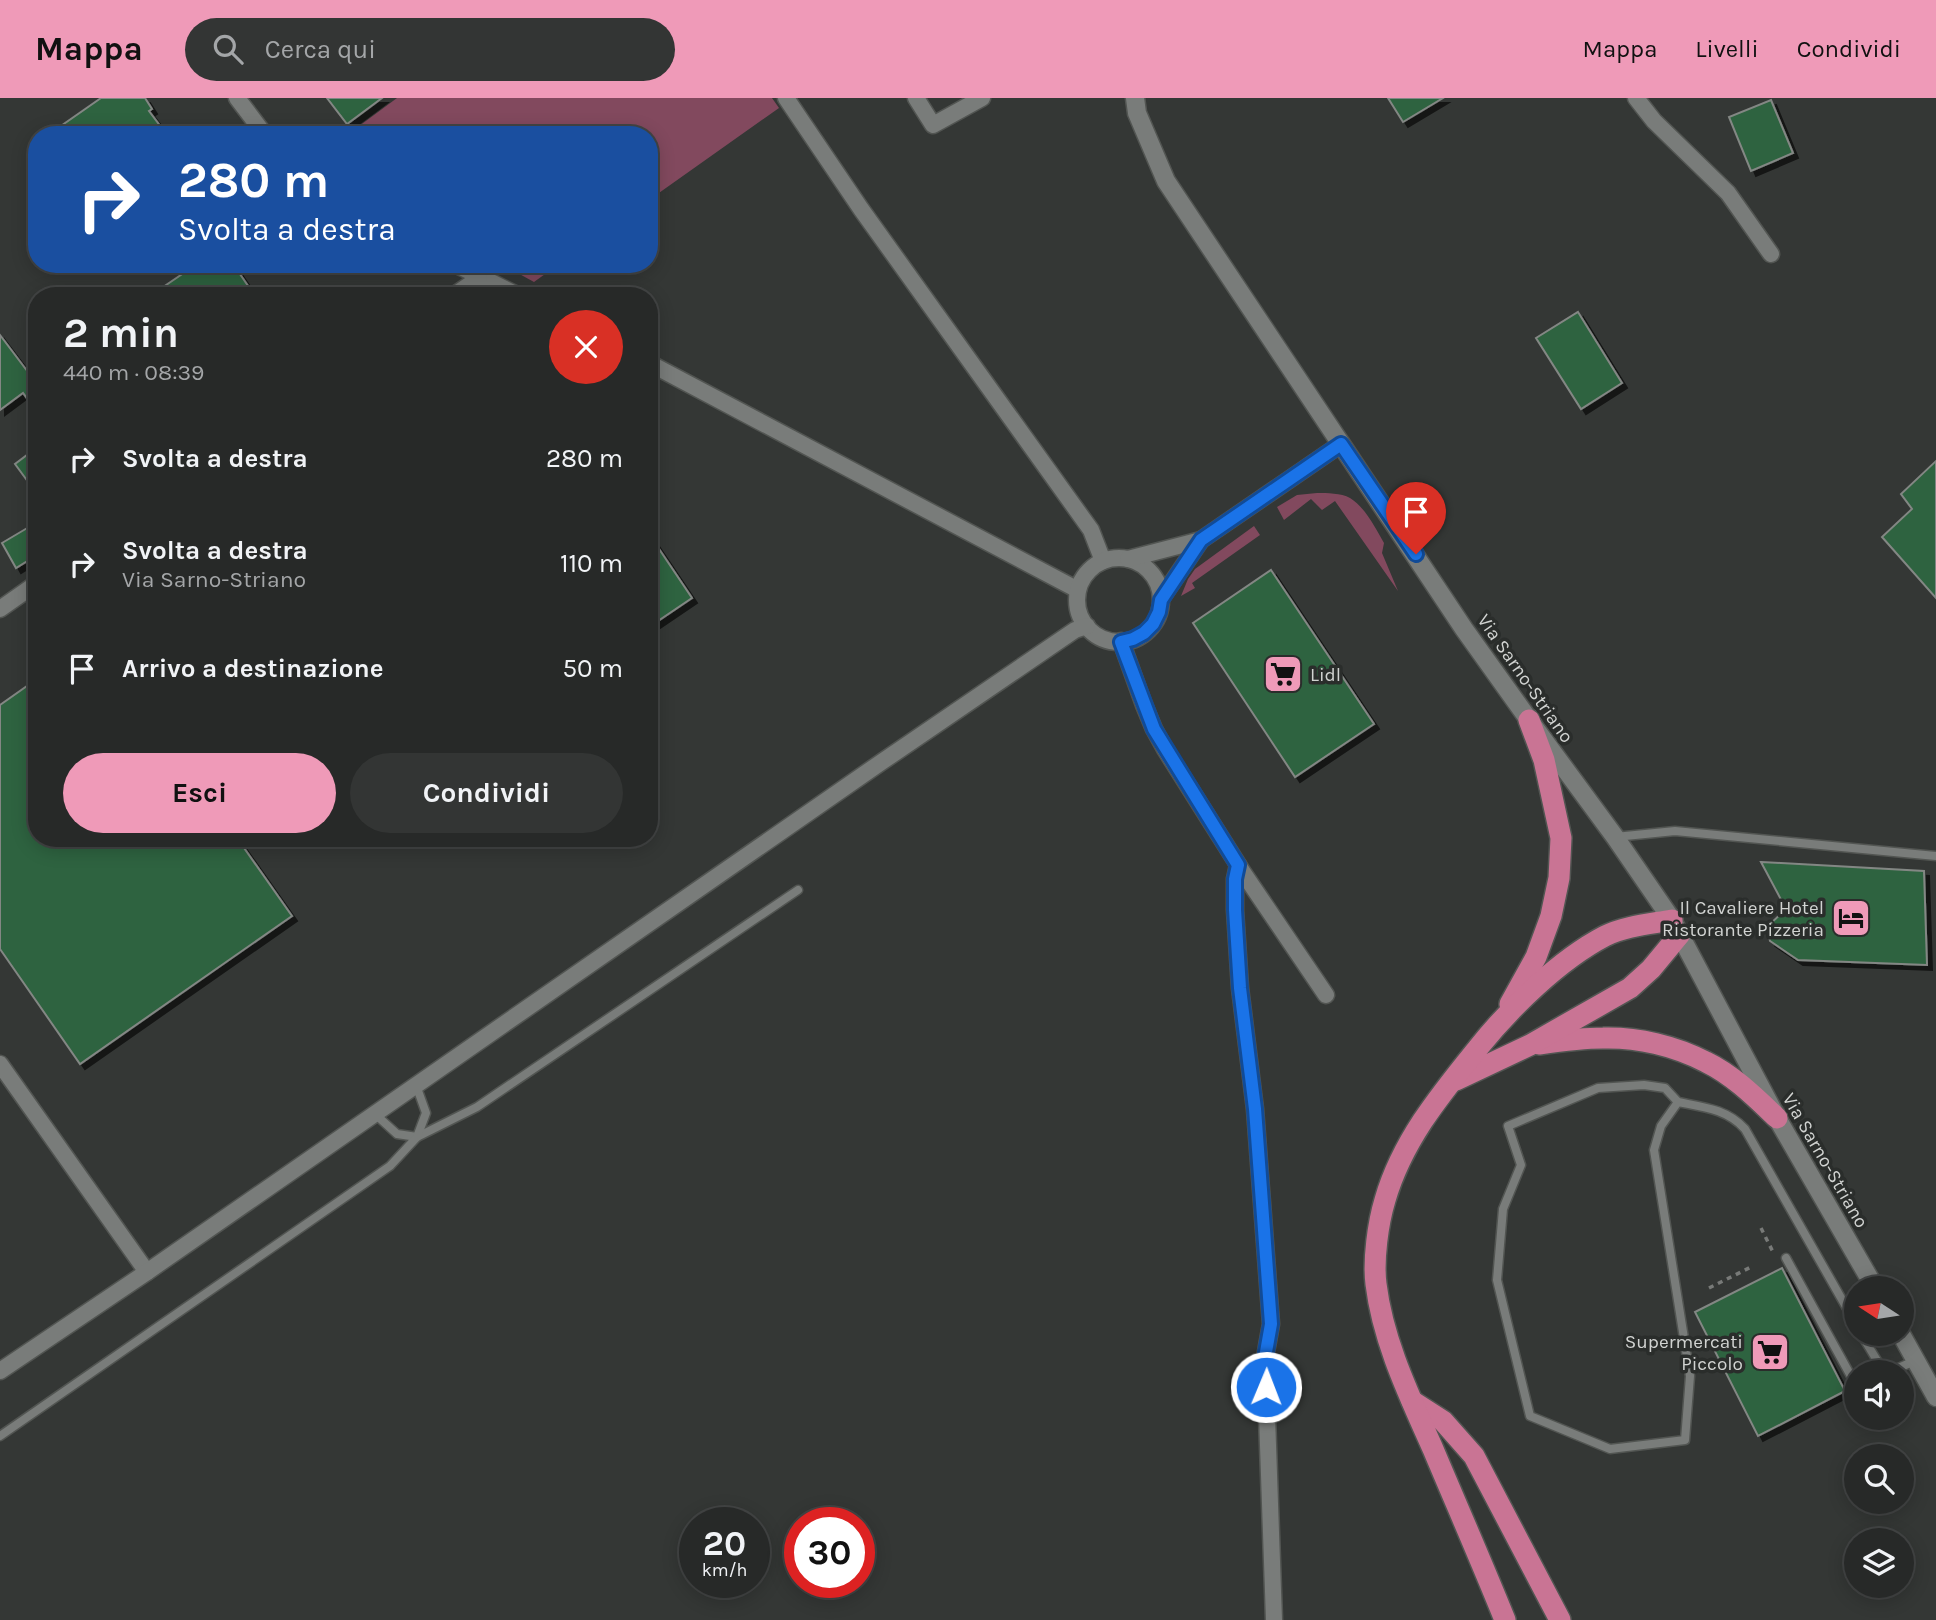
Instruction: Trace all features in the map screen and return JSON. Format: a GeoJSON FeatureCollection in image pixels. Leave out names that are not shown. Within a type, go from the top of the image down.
{"type":"FeatureCollection","features":[{"type":"Feature","properties":{"kind":"highway"},"geometry":{"type":"LineString","coordinates":[[1505,1620],[1412,1401],[1389,1338],[1376,1283],[1379,1230],[1384,1203],[1397,1166],[1416,1129],[1500,1020],[1536,957],[1551,916],[1559,878],[1561,838],[1544,761],[1529,720]]}},
{"type":"Feature","properties":{"kind":"highway"},"geometry":{"type":"LineString","coordinates":[[1500,1020],[1562,964],[1605,936],[1632,927],[1676,927]]}},
{"type":"Feature","properties":{"kind":"highway"},"geometry":{"type":"LineString","coordinates":[[1449,1084],[1530,1045],[1630,988],[1651,969],[1676,927]]}},
{"type":"Feature","properties":{"kind":"highway"},"geometry":{"type":"LineString","coordinates":[[1530,1045],[1602,1038],[1638,1040],[1672,1049],[1707,1062],[1746,1089],[1777,1118]]}},
{"type":"Feature","properties":{"kind":"highway"},"geometry":{"type":"LineString","coordinates":[[1412,1401],[1443,1421],[1474,1456],[1560,1620]]}},
{"type":"Feature","properties":{"kind":"main road","name":"Via Sarno-Striano"},"geometry":{"type":"LineString","coordinates":[[1135,98],[1137,113],[1166,181],[1464,629],[1615,837],[1676,927],[1777,1118],[1868,1276]]}},
{"type":"Feature","properties":{"kind":"main road"},"geometry":{"type":"LineString","coordinates":[[1908,1346],[1936,1397]]}},
{"type":"Feature","properties":{"kind":"street"},"geometry":{"type":"LineString","coordinates":[[237,98],[258,126]]}},
{"type":"Feature","properties":{"kind":"street"},"geometry":{"type":"LineString","coordinates":[[786,98],[861,209],[1091,530],[1103,561]]}},
{"type":"Feature","properties":{"kind":"street"},"geometry":{"type":"LineString","coordinates":[[916,98],[933,125],[982,98]]}},
{"type":"Feature","properties":{"kind":"street"},"geometry":{"type":"LineString","coordinates":[[1636,98],[1654,121],[1728,193],[1771,254]]}},
{"type":"Feature","properties":{"kind":"street"},"geometry":{"type":"LineString","coordinates":[[470,273],[499,287]]}},
{"type":"Feature","properties":{"kind":"street"},"geometry":{"type":"LineString","coordinates":[[466,287],[479,278]]}},
{"type":"Feature","properties":{"kind":"street"},"geometry":{"type":"LineString","coordinates":[[658,368],[1078,590]]}},
{"type":"Feature","properties":{"kind":"street"},"geometry":{"type":"LineString","coordinates":[[1128,559],[1201,540],[1341,444]]}},
{"type":"Feature","properties":{"kind":"street"},"geometry":{"type":"LineString","coordinates":[[1161,600],[1201,540]]}},
{"type":"Feature","properties":{"kind":"street"},"geometry":{"type":"LineString","coordinates":[[1128,559],[1141,564],[1152,573],[1159,586],[1159,612],[1144,633],[1121,642],[1108,640],[1097,635],[1081,616],[1077,603],[1078,590],[1092,568],[1103,561],[1128,559]]}},
{"type":"Feature","properties":{"kind":"street"},"geometry":{"type":"LineString","coordinates":[[0,609],[28,589]]}},
{"type":"Feature","properties":{"kind":"street"},"geometry":{"type":"LineString","coordinates":[[0,1371],[883,761],[1075,630],[1087,626]]}},
{"type":"Feature","properties":{"kind":"street"},"geometry":{"type":"LineString","coordinates":[[1121,642],[1154,729],[1238,865],[1326,995]]}},
{"type":"Feature","properties":{"kind":"street"},"geometry":{"type":"LineString","coordinates":[[1238,865],[1235,910],[1240,988],[1255,1109],[1271,1324],[1266,1352],[1266,1387],[1273,1620]]}},
{"type":"Feature","properties":{"kind":"street"},"geometry":{"type":"LineString","coordinates":[[0,1064],[147,1272]]}},
{"type":"Feature","properties":{"kind":"lane"},"geometry":{"type":"LineString","coordinates":[[1615,837],[1675,831],[1936,856]]}},
{"type":"Feature","properties":{"kind":"lane"},"geometry":{"type":"LineString","coordinates":[[0,1436],[390,1166],[417,1137],[477,1107],[798,890]]}},
{"type":"Feature","properties":{"kind":"lane"},"geometry":{"type":"LineString","coordinates":[[1678,1102],[1661,1126],[1654,1150],[1690,1376],[1685,1440],[1610,1449],[1530,1416],[1497,1280],[1503,1209],[1521,1165],[1508,1126],[1598,1088],[1644,1084],[1665,1088],[1678,1102],[1713,1109],[1736,1119],[1745,1129],[1844,1303]]}},
{"type":"Feature","properties":{"kind":"lane"},"geometry":{"type":"LineString","coordinates":[[416,1085],[426,1113],[417,1137]]}},
{"type":"Feature","properties":{"kind":"lane"},"geometry":{"type":"LineString","coordinates":[[375,1114],[397,1134],[417,1137]]}},
{"type":"Feature","properties":{"kind":"lane"},"geometry":{"type":"LineString","coordinates":[[1786,1258],[1844,1363]]}},
{"type":"Feature","properties":{"kind":"path"},"geometry":{"type":"LineString","coordinates":[[1761,1228],[1773,1252]]}},
{"type":"Feature","properties":{"kind":"path"},"geometry":{"type":"LineString","coordinates":[[1709,1288],[1753,1266]]}},
{"type":"Feature","properties":{"kind":"shaded area"},"geometry":{"type":"Polygon","coordinates":[[[397,98],[772,98],[779,108],[658,194],[658,126],[359,126],[397,98]]]}},
{"type":"Feature","properties":{"kind":"shaded area"},"geometry":{"type":"Polygon","coordinates":[[[518,273],[546,273],[534,282],[518,273]]]}},
{"type":"Feature","properties":{"kind":"shaded area"},"geometry":{"type":"Polygon","coordinates":[[[1317,493],[1346,496],[1365,513],[1384,543],[1382,553],[1398,591],[1335,501],[1322,510],[1311,499],[1284,520],[1277,507],[1297,495],[1317,493]]]}},
{"type":"Feature","properties":{"kind":"shaded area"},"geometry":{"type":"Polygon","coordinates":[[[1254,526],[1260,535],[1192,583],[1195,588],[1181,596],[1195,569],[1254,526]]]}},
{"type":"Feature","properties":{"kind":"building"},"geometry":{"type":"Polygon","coordinates":[[[101,98],[145,98],[152,109],[149,111],[160,126],[61,126],[101,98]]]}},
{"type":"Feature","properties":{"kind":"building"},"geometry":{"type":"Polygon","coordinates":[[[327,98],[382,98],[347,124],[327,98]]]}},
{"type":"Feature","properties":{"kind":"building"},"geometry":{"type":"Polygon","coordinates":[[[1388,98],[1443,98],[1403,122],[1388,98]]]}},
{"type":"Feature","properties":{"kind":"building"},"geometry":{"type":"Polygon","coordinates":[[[1771,100],[1793,153],[1751,171],[1729,117],[1771,100]]]}},
{"type":"Feature","properties":{"kind":"building"},"geometry":{"type":"Polygon","coordinates":[[[184,273],[239,273],[249,287],[163,287],[184,273]]]}},
{"type":"Feature","properties":{"kind":"building"},"geometry":{"type":"Polygon","coordinates":[[[1578,312],[1622,383],[1581,409],[1536,338],[1578,312]]]}},
{"type":"Feature","properties":{"kind":"building"},"geometry":{"type":"Polygon","coordinates":[[[0,335],[28,372],[28,400],[23,393],[0,410],[0,335]]]}},
{"type":"Feature","properties":{"kind":"building"},"geometry":{"type":"Polygon","coordinates":[[[27,455],[28,482],[15,464],[27,455]]]}},
{"type":"Feature","properties":{"kind":"building"},"geometry":{"type":"Polygon","coordinates":[[[1936,461],[1936,598],[1882,537],[1912,509],[1901,494],[1936,461]]]}},
{"type":"Feature","properties":{"kind":"building"},"geometry":{"type":"Polygon","coordinates":[[[28,528],[28,561],[16,568],[2,543],[28,528]]]}},
{"type":"Feature","properties":{"kind":"building"},"geometry":{"type":"Polygon","coordinates":[[[658,547],[692,598],[658,621],[658,547]]]}},
{"type":"Feature","properties":{"kind":"building","name":"Lidl"},"geometry":{"type":"Polygon","coordinates":[[[1271,570],[1374,724],[1295,777],[1193,623],[1271,570]]]}},
{"type":"Feature","properties":{"kind":"building"},"geometry":{"type":"Polygon","coordinates":[[[28,685],[28,847],[243,847],[292,916],[80,1064],[0,949],[0,705],[28,685]]]}},
{"type":"Feature","properties":{"kind":"building","name":"Il Cavaliere Hotel Ristorante Pizzeria"},"geometry":{"type":"Polygon","coordinates":[[[1761,862],[1924,871],[1927,965],[1798,960],[1770,941],[1767,927],[1786,909],[1761,862]]]}},
{"type":"Feature","properties":{"kind":"building","name":"Supermercati Piccolo"},"geometry":{"type":"Polygon","coordinates":[[[1782,1268],[1844,1392],[1758,1436],[1695,1312],[1782,1268]]]}},
{"type":"Feature","properties":{"kind":"place","name":"Lidl"},"geometry":{"type":"Point","coordinates":[1283,674]}},
{"type":"Feature","properties":{"kind":"place","name":"Il Cavaliere Hotel Ristorante Pizzeria"},"geometry":{"type":"Point","coordinates":[1851,918]}},
{"type":"Feature","properties":{"kind":"place","name":"Supermercati Piccolo"},"geometry":{"type":"Point","coordinates":[1770,1352]}},
{"type":"Feature","properties":{"kind":"route"},"geometry":{"type":"LineString","coordinates":[[1266,1387],[1266,1352],[1271,1324],[1255,1109],[1240,988],[1235,910],[1238,865],[1154,729],[1121,642],[1144,633],[1153,624],[1161,600],[1201,540],[1341,444],[1416,554]]}}]}
